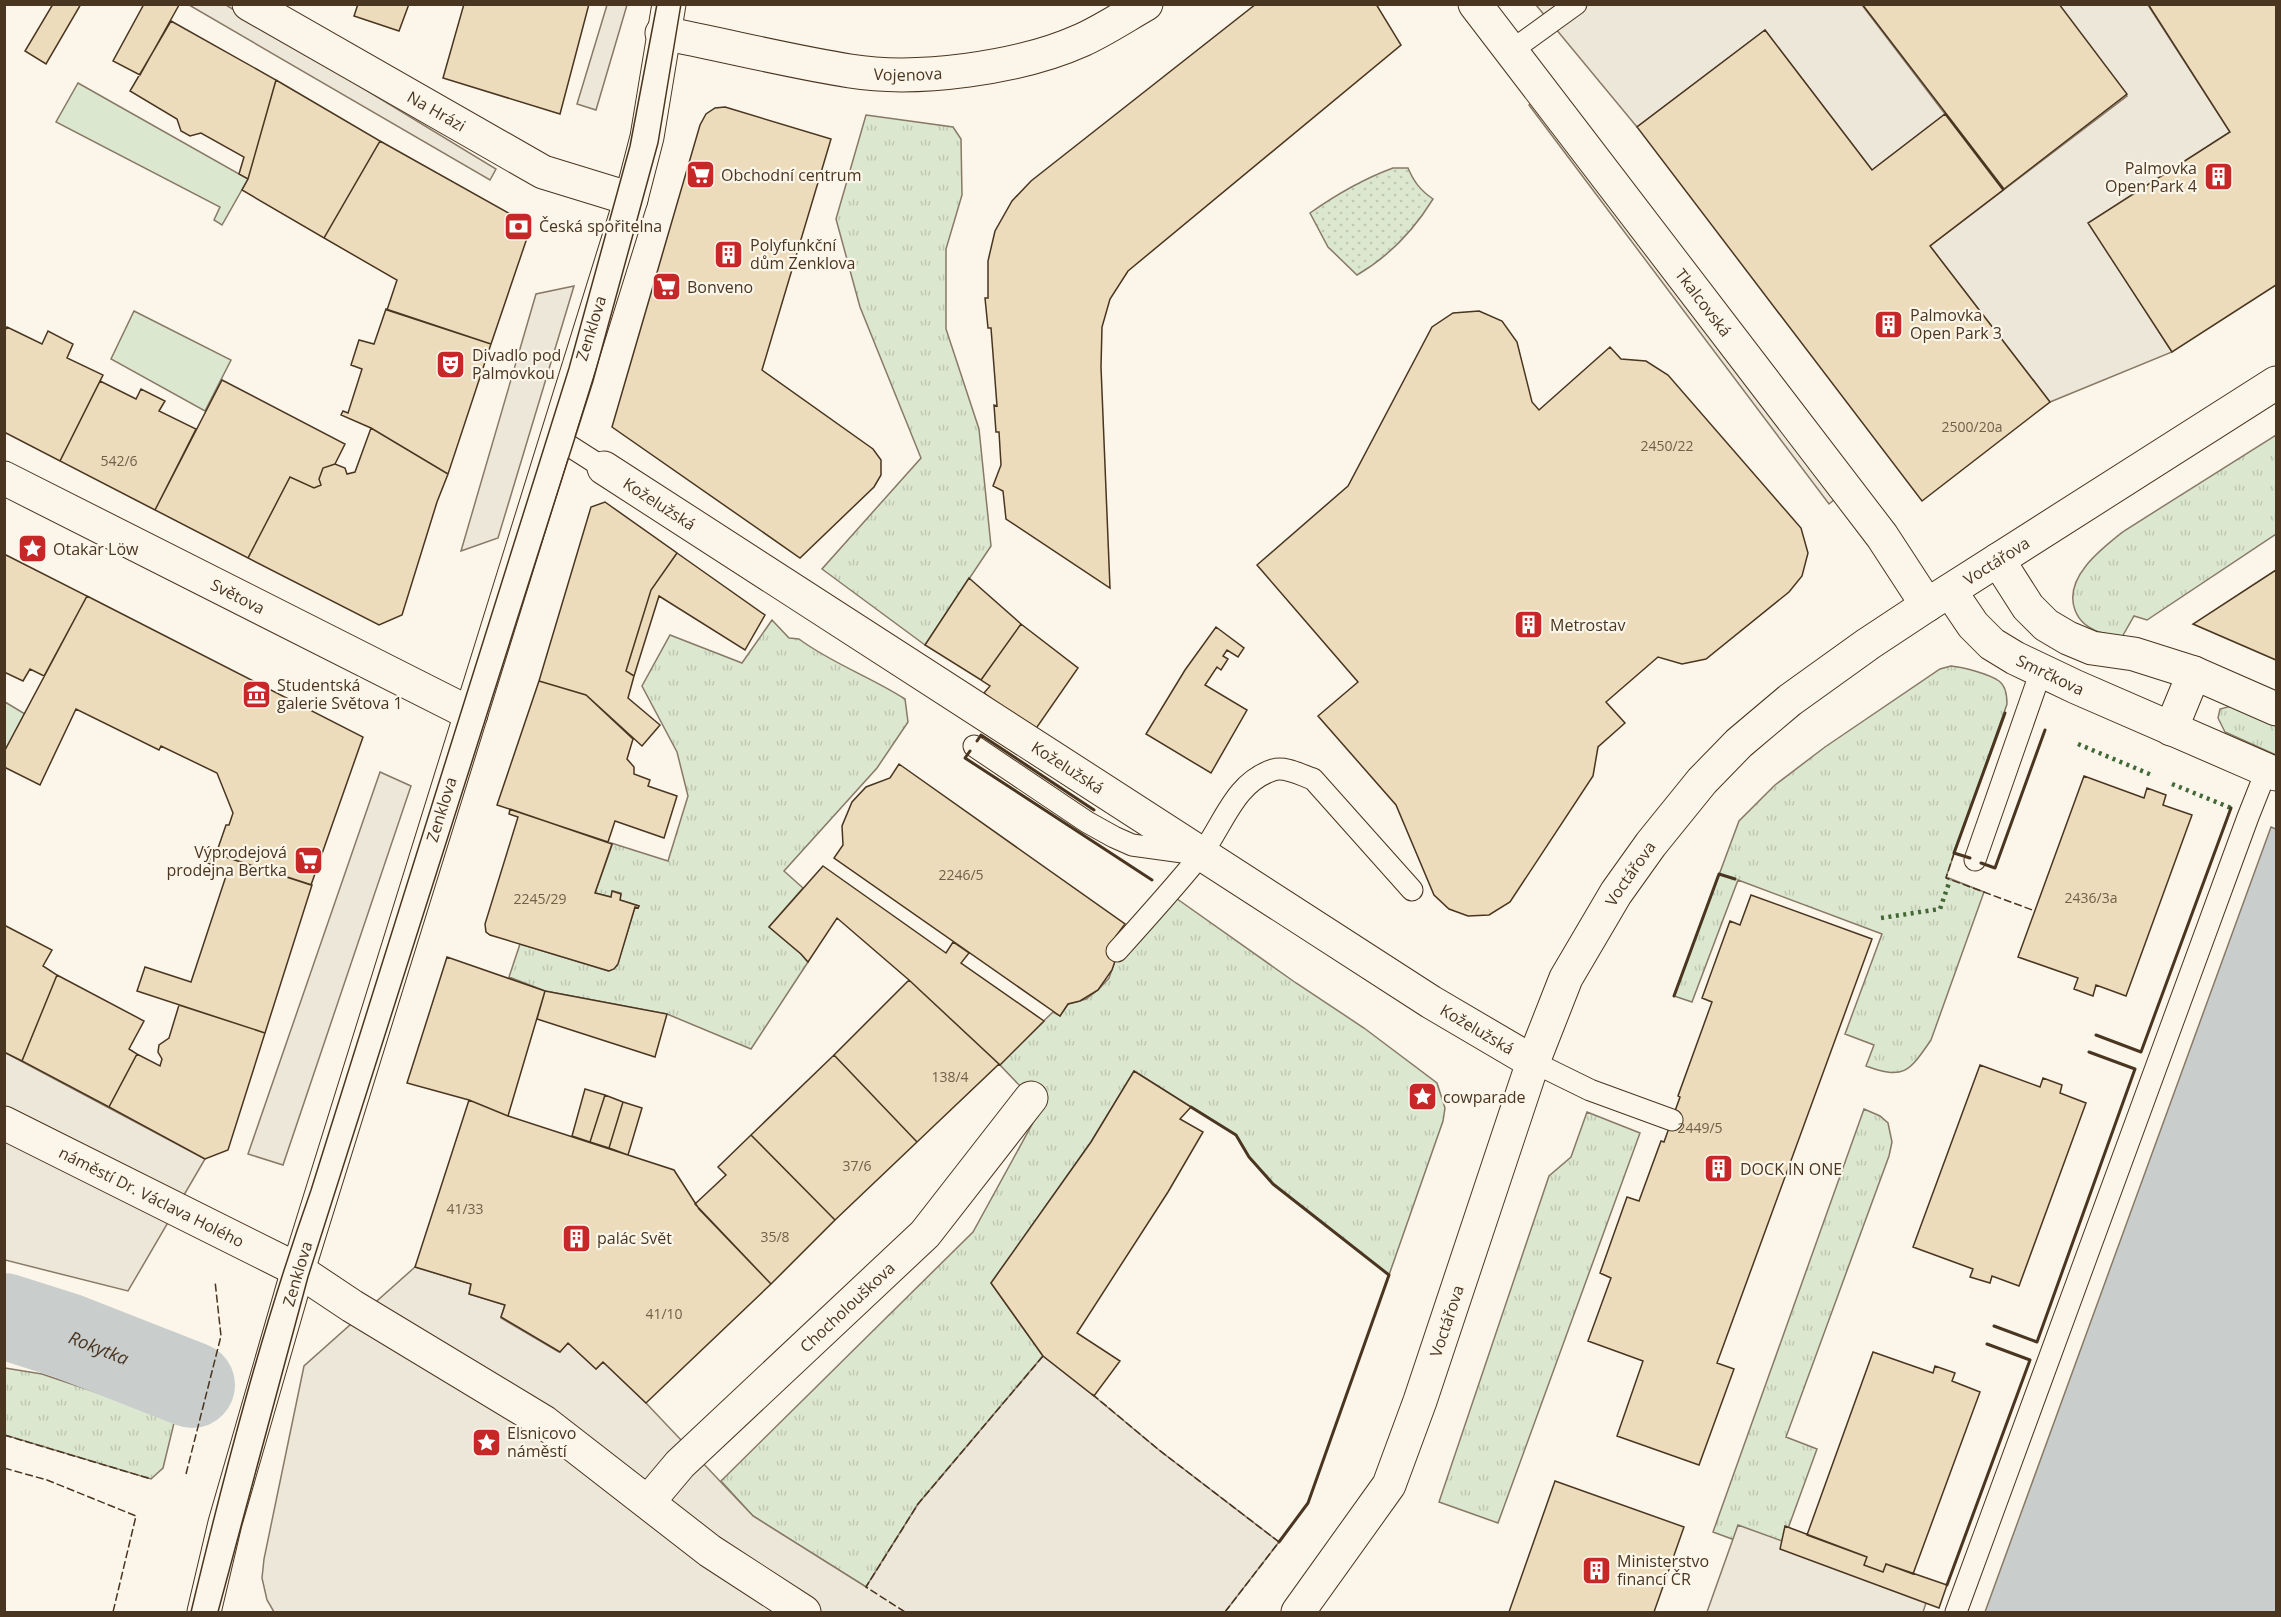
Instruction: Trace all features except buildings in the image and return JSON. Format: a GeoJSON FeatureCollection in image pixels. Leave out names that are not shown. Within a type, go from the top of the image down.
{"type":"FeatureCollection","features":[{"type":"Feature","properties":{"kind":"street","name":"Na Hrázi"},"geometry":{"type":"LineString","coordinates":[[249,4],[543,171],[631,199]]}},
{"type":"Feature","properties":{"kind":"street","name":"Vojenova"},"geometry":{"type":"LineString","coordinates":[[666,19],[852,72],[905,75],[945,73],[1017,61],[1082,40],[1146,4]]}},
{"type":"Feature","properties":{"kind":"street","name":"Tkalcovská"},"geometry":{"type":"LineString","coordinates":[[1475,4],[1882,536],[1939,598]]}},
{"type":"Feature","properties":{"kind":"street","name":"Zenklova"},"geometry":{"type":"LineString","coordinates":[[204,1612],[225,1523],[298,1270],[631,199],[646,136],[666,19]]}},
{"type":"Feature","properties":{"kind":"street","name":"Voctářova"},"geometry":{"type":"LineString","coordinates":[[1298,1612],[1389,1485],[1420,1401],[1533,1062],[1566,978],[1616,893],[1651,844],[1702,781],[1738,743],[1790,700],[1939,598],[2277,383]]}},
{"type":"Feature","properties":{"kind":"street","name":"Koželužská"},"geometry":{"type":"LineString","coordinates":[[604,468],[1431,1002],[1533,1062]]}},
{"type":"Feature","properties":{"kind":"street","name":"Světova"},"geometry":{"type":"LineString","coordinates":[[4,478],[471,714]]}},
{"type":"Feature","properties":{"kind":"street"},"geometry":{"type":"LineString","coordinates":[[1998,560],[2028,607],[2046,625],[2068,638],[2092,648],[2134,654],[2194,673],[2277,709]]}},
{"type":"Feature","properties":{"kind":"street","name":"Smrčkova"},"geometry":{"type":"LineString","coordinates":[[1939,598],[1973,625],[1992,644],[2041,671],[2272,771]]}},
{"type":"Feature","properties":{"kind":"street"},"geometry":{"type":"LineString","coordinates":[[2171,729],[2194,673]]}},
{"type":"Feature","properties":{"kind":"street","name":"Chocholouškova"},"geometry":{"type":"LineString","coordinates":[[648,1502],[680,1464],[925,1234],[1031,1098]]}},
{"type":"Feature","properties":{"kind":"street","name":"náměstí Dr. Václava Holého"},"geometry":{"type":"LineString","coordinates":[[4,1123],[298,1270]]}},
{"type":"Feature","properties":{"kind":"street"},"geometry":{"type":"LineString","coordinates":[[298,1270],[352,1306],[544,1422],[710,1551],[804,1612]]}},
{"type":"Feature","properties":{"kind":"lane"},"geometry":{"type":"LineString","coordinates":[[1511,51],[1576,4]]}},
{"type":"Feature","properties":{"kind":"lane"},"geometry":{"type":"LineString","coordinates":[[557,438],[604,468]]}},
{"type":"Feature","properties":{"kind":"lane"},"geometry":{"type":"LineString","coordinates":[[1975,860],[2041,671]]}},
{"type":"Feature","properties":{"kind":"lane"},"geometry":{"type":"LineString","coordinates":[[974,746],[1113,837],[1132,845],[1201,854]]}},
{"type":"Feature","properties":{"kind":"lane"},"geometry":{"type":"LineString","coordinates":[[1117,951],[1201,854],[1234,799],[1253,779],[1275,769],[1294,772],[1313,779],[1412,890]]}},
{"type":"Feature","properties":{"kind":"lane"},"geometry":{"type":"LineString","coordinates":[[1956,1612],[2235,850],[2272,771]]}},
{"type":"Feature","properties":{"kind":"lane"},"geometry":{"type":"LineString","coordinates":[[1533,1062],[1590,1090],[1672,1120]]}},
{"type":"Feature","properties":{"kind":"green space"},"geometry":{"type":"Polygon","coordinates":[[[78,83],[248,179],[222,225],[214,220],[220,207],[56,122],[78,83]]]}},
{"type":"Feature","properties":{"kind":"green space"},"geometry":{"type":"Polygon","coordinates":[[[866,115],[953,127],[961,139],[962,195],[946,249],[946,329],[979,429],[991,546],[925,645],[822,569],[921,458],[860,307],[836,219],[866,115]]]}},
{"type":"Feature","properties":{"kind":"green space"},"geometry":{"type":"Polygon","coordinates":[[[1393,168],[1408,168],[1418,185],[1433,199],[1400,242],[1357,275],[1328,247],[1310,213],[1350,188],[1393,168]]]}},
{"type":"Feature","properties":{"kind":"green space"},"geometry":{"type":"Polygon","coordinates":[[[134,311],[231,360],[205,411],[111,359],[134,311]]]}},
{"type":"Feature","properties":{"kind":"green space"},"geometry":{"type":"Polygon","coordinates":[[[2276,435],[2276,534],[2147,620],[2134,616],[2122,637],[2099,632],[2081,621],[2075,610],[2074,587],[2086,565],[2095,555],[2124,531],[2276,435]]]}},
{"type":"Feature","properties":{"kind":"green space"},"geometry":{"type":"Polygon","coordinates":[[[772,620],[789,638],[799,639],[811,648],[905,699],[908,722],[877,768],[784,871],[803,888],[769,927],[808,962],[751,1049],[667,1014],[545,991],[509,977],[520,944],[608,971],[617,966],[635,907],[639,906],[620,900],[621,893],[613,891],[611,897],[595,893],[612,845],[608,842],[668,861],[688,796],[677,752],[642,686],[670,635],[742,663],[772,620]]]}},
{"type":"Feature","properties":{"kind":"green space"},"geometry":{"type":"Polygon","coordinates":[[[1951,666],[1976,671],[1999,681],[2005,689],[2007,704],[1946,877],[1984,892],[1931,1040],[1917,1060],[1911,1066],[1897,1072],[1866,1066],[1874,1045],[1845,1034],[1882,934],[1738,880],[1692,1002],[1674,996],[1739,821],[1775,785],[1825,747],[1940,669],[1951,666]]]}},
{"type":"Feature","properties":{"kind":"green space"},"geometry":{"type":"Polygon","coordinates":[[[5,702],[25,714],[5,752],[5,702]]]}},
{"type":"Feature","properties":{"kind":"green space"},"geometry":{"type":"Polygon","coordinates":[[[2235,705],[2276,724],[2276,755],[2225,732],[2218,718],[2220,709],[2235,705]]]}},
{"type":"Feature","properties":{"kind":"green space"},"geometry":{"type":"Polygon","coordinates":[[[1173,896],[1364,1028],[1437,1083],[1445,1108],[1443,1121],[1389,1275],[1273,1184],[1249,1157],[1236,1135],[1134,1071],[1091,1142],[991,1283],[1043,1356],[918,1504],[866,1587],[753,1516],[721,1481],[973,1232],[1041,1108],[1000,1065],[1001,1062],[1053,1012],[1060,1016],[1068,1004],[1086,999],[1098,990],[1109,978],[1116,958],[1173,896]]]}},
{"type":"Feature","properties":{"kind":"green space"},"geometry":{"type":"Polygon","coordinates":[[[1864,1109],[1880,1116],[1888,1123],[1892,1142],[1889,1156],[1786,1437],[1817,1449],[1778,1556],[1713,1532],[1864,1109]]]}},
{"type":"Feature","properties":{"kind":"green space"},"geometry":{"type":"Polygon","coordinates":[[[1587,1112],[1640,1133],[1498,1523],[1439,1502],[1549,1176],[1571,1157],[1587,1112]]]}},
{"type":"Feature","properties":{"kind":"green space"},"geometry":{"type":"Polygon","coordinates":[[[5,1368],[42,1374],[175,1419],[163,1468],[151,1479],[5,1435],[5,1368]]]}},
{"type":"Feature","properties":{"kind":"shaded area"},"geometry":{"type":"Polygon","coordinates":[[[189,5],[226,5],[496,169],[490,180],[189,5]]]}},
{"type":"Feature","properties":{"kind":"shaded area"},"geometry":{"type":"Polygon","coordinates":[[[607,5],[627,5],[596,110],[577,104],[607,5]]]}},
{"type":"Feature","properties":{"kind":"shaded area"},"geometry":{"type":"Polygon","coordinates":[[[1536,5],[1862,5],[1945,114],[1872,170],[1765,30],[1637,127],[1536,5]]]}},
{"type":"Feature","properties":{"kind":"shaded area"},"geometry":{"type":"Polygon","coordinates":[[[2058,5],[2148,5],[2230,132],[2089,223],[2172,352],[2050,402],[1930,246],[2127,96],[2058,5]]]}},
{"type":"Feature","properties":{"kind":"shaded area"},"geometry":{"type":"Polygon","coordinates":[[[1542,93],[1846,490],[1829,504],[1529,105],[1542,93]]]}},
{"type":"Feature","properties":{"kind":"shaded area"},"geometry":{"type":"Polygon","coordinates":[[[574,286],[498,538],[461,551],[536,294],[574,286]]]}},
{"type":"Feature","properties":{"kind":"shaded area"},"geometry":{"type":"Polygon","coordinates":[[[380,772],[411,786],[283,1165],[248,1154],[380,772]]]}},
{"type":"Feature","properties":{"kind":"shaded area"},"geometry":{"type":"Polygon","coordinates":[[[2271,827],[2276,829],[2276,1612],[1985,1612],[2271,827]]]}},
{"type":"Feature","properties":{"kind":"shaded area"},"geometry":{"type":"Polygon","coordinates":[[[4,1052],[205,1159],[128,1291],[5,1260],[4,1052]]]}},
{"type":"Feature","properties":{"kind":"shaded area","name":"Elsnicovo náměstí"},"geometry":{"type":"Polygon","coordinates":[[[415,1267],[471,1284],[469,1294],[505,1305],[501,1318],[559,1352],[568,1343],[596,1369],[603,1362],[646,1403],[753,1516],[866,1587],[918,1504],[1043,1356],[1159,1450],[1279,1542],[1225,1612],[274,1612],[267,1600],[262,1578],[264,1559],[304,1366],[415,1267]]]}},
{"type":"Feature","properties":{"kind":"shaded area"},"geometry":{"type":"Polygon","coordinates":[[[1738,1525],[1929,1594],[1923,1612],[1707,1612],[1738,1525]]]}},
{"type":"Feature","properties":{"kind":"waterway","name":"Rokytka"},"geometry":{"type":"LineString","coordinates":[[4,1316],[67,1336],[192,1385]]}},
{"type":"Feature","properties":{"kind":"tram line"},"geometry":{"type":"LineString","coordinates":[[191,1612],[231,1452],[276,1294],[311,1190],[569,368],[630,146],[657,4]]}},
{"type":"Feature","properties":{"kind":"tram line"},"geometry":{"type":"LineString","coordinates":[[218,1612],[308,1277],[593,381],[658,143],[681,4]]}},
{"type":"Feature","properties":{"kind":"hedge"},"geometry":{"type":"LineString","coordinates":[[2078,744],[2154,776]]}},
{"type":"Feature","properties":{"kind":"hedge"},"geometry":{"type":"LineString","coordinates":[[2172,784],[2231,808]]}},
{"type":"Feature","properties":{"kind":"hedge"},"geometry":{"type":"LineString","coordinates":[[1881,918],[1940,909],[1950,880]]}},
{"type":"Feature","properties":{"kind":"fence"},"geometry":{"type":"LineString","coordinates":[[1954,853],[1946,878],[2035,911]]}},
{"type":"Feature","properties":{"kind":"fence"},"geometry":{"type":"LineString","coordinates":[[186,1474],[221,1336],[215,1281]]}},
{"type":"Feature","properties":{"kind":"fence"},"geometry":{"type":"LineString","coordinates":[[905,1612],[866,1587],[918,1504],[1043,1356],[1045,1358]]}},
{"type":"Feature","properties":{"kind":"fence"},"geometry":{"type":"LineString","coordinates":[[1092,1394],[1159,1450],[1279,1542],[1225,1612]]}},
{"type":"Feature","properties":{"kind":"fence"},"geometry":{"type":"LineString","coordinates":[[4,1435],[151,1479]]}},
{"type":"Feature","properties":{"kind":"fence"},"geometry":{"type":"LineString","coordinates":[[4,1468],[47,1480],[136,1516],[113,1612]]}},
{"type":"Feature","properties":{"kind":"wall"},"geometry":{"type":"LineString","coordinates":[[1970,858],[1954,853],[2005,713]]}},
{"type":"Feature","properties":{"kind":"wall"},"geometry":{"type":"LineString","coordinates":[[1981,863],[1995,868],[2045,730]]}},
{"type":"Feature","properties":{"kind":"wall"},"geometry":{"type":"LineString","coordinates":[[977,741],[981,735],[1094,810]]}},
{"type":"Feature","properties":{"kind":"wall"},"geometry":{"type":"LineString","coordinates":[[970,751],[965,758],[1152,880]]}},
{"type":"Feature","properties":{"kind":"wall"},"geometry":{"type":"LineString","coordinates":[[2096,1035],[2141,1052],[2231,808]]}},
{"type":"Feature","properties":{"kind":"wall"},"geometry":{"type":"LineString","coordinates":[[1674,996],[1719,874],[1735,879]]}},
{"type":"Feature","properties":{"kind":"wall"},"geometry":{"type":"LineString","coordinates":[[1994,1326],[2037,1342],[2135,1069],[2089,1052]]}},
{"type":"Feature","properties":{"kind":"wall"},"geometry":{"type":"LineString","coordinates":[[1191,1107],[1236,1135],[1249,1157],[1273,1184],[1389,1275],[1308,1503],[1279,1542]]}},
{"type":"Feature","properties":{"kind":"wall"},"geometry":{"type":"LineString","coordinates":[[1947,1585],[2030,1360],[1987,1344]]}},
{"type":"Feature","properties":{"kind":"place","name":"Obchodní centrum"},"geometry":{"type":"Point","coordinates":[700,175]}},
{"type":"Feature","properties":{"kind":"place","name":"Palmovka Open Park 4"},"geometry":{"type":"Point","coordinates":[2218,177]}},
{"type":"Feature","properties":{"kind":"place","name":"Česká spořitelna"},"geometry":{"type":"Point","coordinates":[518,226]}},
{"type":"Feature","properties":{"kind":"place","name":"Polyfunkční dům Zenklova"},"geometry":{"type":"Point","coordinates":[729,254]}},
{"type":"Feature","properties":{"kind":"place","name":"Bonveno"},"geometry":{"type":"Point","coordinates":[666,287]}},
{"type":"Feature","properties":{"kind":"place","name":"Palmovka Open Park 3"},"geometry":{"type":"Point","coordinates":[1889,324]}},
{"type":"Feature","properties":{"kind":"place","name":"Divadlo pod Palmovkou"},"geometry":{"type":"Point","coordinates":[451,364]}},
{"type":"Feature","properties":{"kind":"place","name":"Otakar Löw"},"geometry":{"type":"Point","coordinates":[32,549]}},
{"type":"Feature","properties":{"kind":"place","name":"Metrostav"},"geometry":{"type":"Point","coordinates":[1529,625]}},
{"type":"Feature","properties":{"kind":"place","name":"Studentská galerie Světova 1"},"geometry":{"type":"Point","coordinates":[256,694]}},
{"type":"Feature","properties":{"kind":"place","name":"Výprodejová prodejna Bertka"},"geometry":{"type":"Point","coordinates":[308,861]}},
{"type":"Feature","properties":{"kind":"place","name":"cowparade"},"geometry":{"type":"Point","coordinates":[1422,1097]}},
{"type":"Feature","properties":{"kind":"place","name":"DOCK IN ONE"},"geometry":{"type":"Point","coordinates":[1719,1169]}},
{"type":"Feature","properties":{"kind":"place","name":"palác Svět"},"geometry":{"type":"Point","coordinates":[576,1238]}},
{"type":"Feature","properties":{"kind":"place","name":"Elsnicovo náměstí"},"geometry":{"type":"Point","coordinates":[486,1442]}},
{"type":"Feature","properties":{"kind":"place","name":"Ministerstvo financí ČR"},"geometry":{"type":"Point","coordinates":[1596,1570]}}]}
